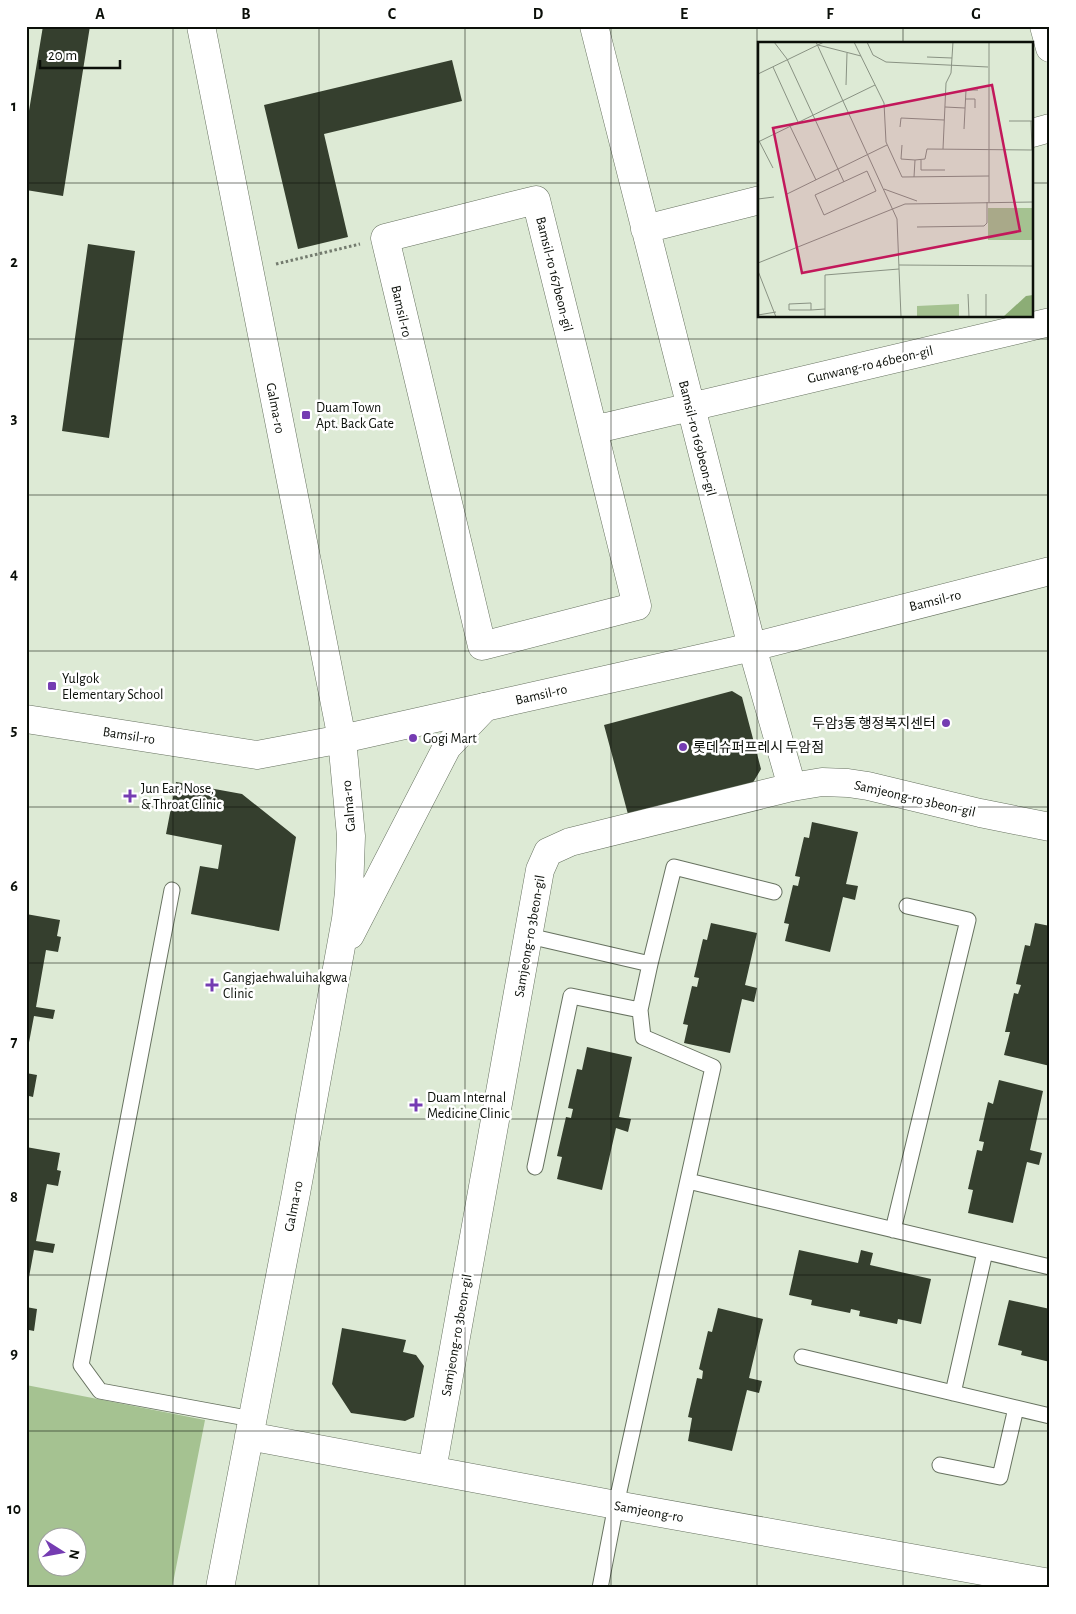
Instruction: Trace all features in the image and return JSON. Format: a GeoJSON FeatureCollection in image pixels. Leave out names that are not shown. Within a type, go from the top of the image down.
{"type":"FeatureCollection","features":[{"type":"Feature","properties":{"kind":"street","name":"Galma-ro"},"geometry":{"type":"LineString","coordinates":[[200,26],[342,739],[351,836],[349,892],[339,956],[220,1588]]}},
{"type":"Feature","properties":{"kind":"street","name":"Bamsil-ro 169beon-gil"},"geometry":{"type":"LineString","coordinates":[[594,26],[752,647],[792,787]]}},
{"type":"Feature","properties":{"kind":"street"},"geometry":{"type":"LineString","coordinates":[[1044,26],[1050,48]]}},
{"type":"Feature","properties":{"kind":"street"},"geometry":{"type":"LineString","coordinates":[[1034,132],[1050,128]]}},
{"type":"Feature","properties":{"kind":"street","name":"Bamsil-ro 167beon-gil"},"geometry":{"type":"LineString","coordinates":[[385,238],[536,200],[637,606]]}},
{"type":"Feature","properties":{"kind":"street"},"geometry":{"type":"LineString","coordinates":[[645,229],[758,201]]}},
{"type":"Feature","properties":{"kind":"street","name":"Bamsil-ro"},"geometry":{"type":"LineString","coordinates":[[385,238],[482,646],[637,606]]}},
{"type":"Feature","properties":{"kind":"street","name":"Gunwang-ro 46beon-gil"},"geometry":{"type":"LineString","coordinates":[[593,430],[1050,322]]}},
{"type":"Feature","properties":{"kind":"street","name":"Bamsil-ro"},"geometry":{"type":"LineString","coordinates":[[26,719],[257,756],[342,739],[752,647],[1050,571]]}},
{"type":"Feature","properties":{"kind":"street"},"geometry":{"type":"LineString","coordinates":[[339,956],[447,747],[485,707]]}},
{"type":"Feature","properties":{"kind":"street","name":"Samjeong-ro 3beon-gil"},"geometry":{"type":"LineString","coordinates":[[432,1470],[540,870],[548,852],[570,842],[792,787],[822,782],[868,786],[980,813],[1050,827]]}},
{"type":"Feature","properties":{"kind":"street","name":"Samjeong-ro"},"geometry":{"type":"LineString","coordinates":[[251,1427],[432,1470],[1050,1583]]}},
{"type":"Feature","properties":{"kind":"lane"},"geometry":{"type":"LineString","coordinates":[[600,1588],[616,1505],[713,1067],[643,1037],[640,1010],[674,867],[774,892]]}},
{"type":"Feature","properties":{"kind":"lane"},"geometry":{"type":"LineString","coordinates":[[172,890],[81,1365],[100,1391],[251,1427]]}},
{"type":"Feature","properties":{"kind":"lane"},"geometry":{"type":"LineString","coordinates":[[893,1230],[968,920],[906,906]]}},
{"type":"Feature","properties":{"kind":"lane"},"geometry":{"type":"LineString","coordinates":[[529,936],[650,964]]}},
{"type":"Feature","properties":{"kind":"lane"},"geometry":{"type":"LineString","coordinates":[[535,1167],[570,996],[640,1010]]}},
{"type":"Feature","properties":{"kind":"lane"},"geometry":{"type":"LineString","coordinates":[[688,1181],[1050,1267]]}},
{"type":"Feature","properties":{"kind":"lane"},"geometry":{"type":"LineString","coordinates":[[953,1393],[984,1252]]}},
{"type":"Feature","properties":{"kind":"lane"},"geometry":{"type":"LineString","coordinates":[[802,1357],[1050,1416]]}},
{"type":"Feature","properties":{"kind":"lane"},"geometry":{"type":"LineString","coordinates":[[940,1464],[1000,1477],[1016,1408]]}},
{"type":"Feature","properties":{"kind":"path"},"geometry":{"type":"LineString","coordinates":[[248,270],[385,238]]}},
{"type":"Feature","properties":{"kind":"green space"},"geometry":{"type":"Polygon","coordinates":[[[26,1385],[205,1420],[172,1588],[26,1588],[26,1385]]]}},
{"type":"Feature","properties":{"kind":"building"},"geometry":{"type":"Polygon","coordinates":[[[43,26],[90,26],[63,196],[26,190],[26,129],[43,26]]]}},
{"type":"Feature","properties":{"kind":"building"},"geometry":{"type":"Polygon","coordinates":[[[452,60],[462,101],[324,134],[348,237],[298,249],[264,105],[452,60]]]}},
{"type":"Feature","properties":{"kind":"building"},"geometry":{"type":"Polygon","coordinates":[[[88,244],[135,251],[109,438],[62,431],[88,244]]]}},
{"type":"Feature","properties":{"kind":"building","name":"롯데슈퍼프레시 두암점"},"geometry":{"type":"Polygon","coordinates":[[[732,691],[742,697],[761,769],[751,786],[629,818],[604,725],[732,691]]]}},
{"type":"Feature","properties":{"kind":"building"},"geometry":{"type":"Polygon","coordinates":[[[176,782],[242,794],[296,837],[279,931],[191,914],[200,866],[218,869],[222,845],[166,834],[176,782]]]}},
{"type":"Feature","properties":{"kind":"building"},"geometry":{"type":"Polygon","coordinates":[[[812,822],[858,832],[846,884],[858,886],[855,900],[843,897],[830,952],[785,941],[789,924],[784,923],[793,885],[798,886],[800,877],[795,876],[804,837],[809,838],[812,822]]]}},
{"type":"Feature","properties":{"kind":"building"},"geometry":{"type":"Polygon","coordinates":[[[26,914],[60,920],[57,936],[61,937],[58,952],[46,950],[36,1007],[55,1010],[53,1019],[34,1016],[27,1053],[26,914]]]}},
{"type":"Feature","properties":{"kind":"building"},"geometry":{"type":"Polygon","coordinates":[[[711,923],[757,933],[745,985],[757,988],[754,1002],[742,999],[730,1053],[684,1043],[688,1025],[683,1024],[692,986],[697,987],[699,978],[694,977],[703,939],[707,940],[711,923]]]}},
{"type":"Feature","properties":{"kind":"building"},"geometry":{"type":"Polygon","coordinates":[[[1035,923],[1050,926],[1050,1066],[1004,1055],[1010,1032],[1005,1032],[1014,993],[1018,994],[1021,985],[1016,984],[1025,945],[1030,946],[1035,923]]]}},
{"type":"Feature","properties":{"kind":"building"},"geometry":{"type":"Polygon","coordinates":[[[587,1047],[632,1057],[619,1117],[631,1119],[628,1132],[616,1128],[602,1190],[557,1179],[562,1157],[557,1156],[566,1117],[571,1118],[573,1109],[568,1108],[577,1069],[582,1070],[587,1047]]]}},
{"type":"Feature","properties":{"kind":"building"},"geometry":{"type":"Polygon","coordinates":[[[26,1073],[37,1075],[33,1097],[29,1096],[27,1105],[26,1073]]]}},
{"type":"Feature","properties":{"kind":"building"},"geometry":{"type":"Polygon","coordinates":[[[999,1080],[1043,1091],[1030,1150],[1042,1153],[1039,1165],[1027,1162],[1013,1223],[968,1213],[973,1190],[968,1189],[977,1150],[982,1151],[984,1142],[979,1141],[988,1102],[993,1104],[999,1080]]]}},
{"type":"Feature","properties":{"kind":"building"},"geometry":{"type":"Polygon","coordinates":[[[26,1147],[60,1153],[57,1170],[61,1171],[58,1186],[47,1184],[36,1241],[55,1244],[53,1253],[34,1250],[27,1288],[26,1147]]]}},
{"type":"Feature","properties":{"kind":"building"},"geometry":{"type":"Polygon","coordinates":[[[799,1250],[858,1263],[861,1250],[873,1253],[870,1265],[931,1279],[921,1324],[898,1319],[897,1324],[859,1316],[860,1311],[851,1309],[850,1313],[811,1305],[812,1300],[789,1295],[799,1250]]]}},
{"type":"Feature","properties":{"kind":"building"},"geometry":{"type":"Polygon","coordinates":[[[1009,1300],[1050,1309],[1050,1362],[1021,1355],[1022,1351],[998,1345],[1009,1300]]]}},
{"type":"Feature","properties":{"kind":"building"},"geometry":{"type":"Polygon","coordinates":[[[26,1307],[37,1309],[34,1331],[29,1330],[27,1339],[26,1307]]]}},
{"type":"Feature","properties":{"kind":"building"},"geometry":{"type":"Polygon","coordinates":[[[718,1308],[763,1319],[749,1378],[762,1381],[759,1393],[747,1390],[732,1451],[688,1441],[692,1418],[688,1417],[697,1378],[702,1379],[703,1371],[699,1369],[708,1331],[712,1332],[718,1308]]]}},
{"type":"Feature","properties":{"kind":"building"},"geometry":{"type":"Polygon","coordinates":[[[342,1328],[406,1340],[403,1352],[416,1355],[424,1366],[414,1417],[405,1421],[351,1413],[332,1384],[342,1328]]]}},
{"type":"Feature","properties":{"kind":"place","name":"Duam Town Apt. Back Gate"},"geometry":{"type":"Point","coordinates":[306,415]}},
{"type":"Feature","properties":{"kind":"place","name":"Yulgok Elementary School"},"geometry":{"type":"Point","coordinates":[52,686]}},
{"type":"Feature","properties":{"kind":"place","name":"두암3동 행정복지센터"},"geometry":{"type":"Point","coordinates":[946,723]}},
{"type":"Feature","properties":{"kind":"place","name":"Gogi Mart"},"geometry":{"type":"Point","coordinates":[413,738]}},
{"type":"Feature","properties":{"kind":"place","name":"롯데슈퍼프레시 두암점"},"geometry":{"type":"Point","coordinates":[683,747]}},
{"type":"Feature","properties":{"kind":"place","name":"Jun Ear, Nose, & Throat Clinic"},"geometry":{"type":"Point","coordinates":[130,796]}},
{"type":"Feature","properties":{"kind":"place","name":"Gangjaehwaluihakgwa Clinic"},"geometry":{"type":"Point","coordinates":[212,985]}},
{"type":"Feature","properties":{"kind":"place","name":"Duam Internal Medicine Clinic"},"geometry":{"type":"Point","coordinates":[416,1105]}}]}
